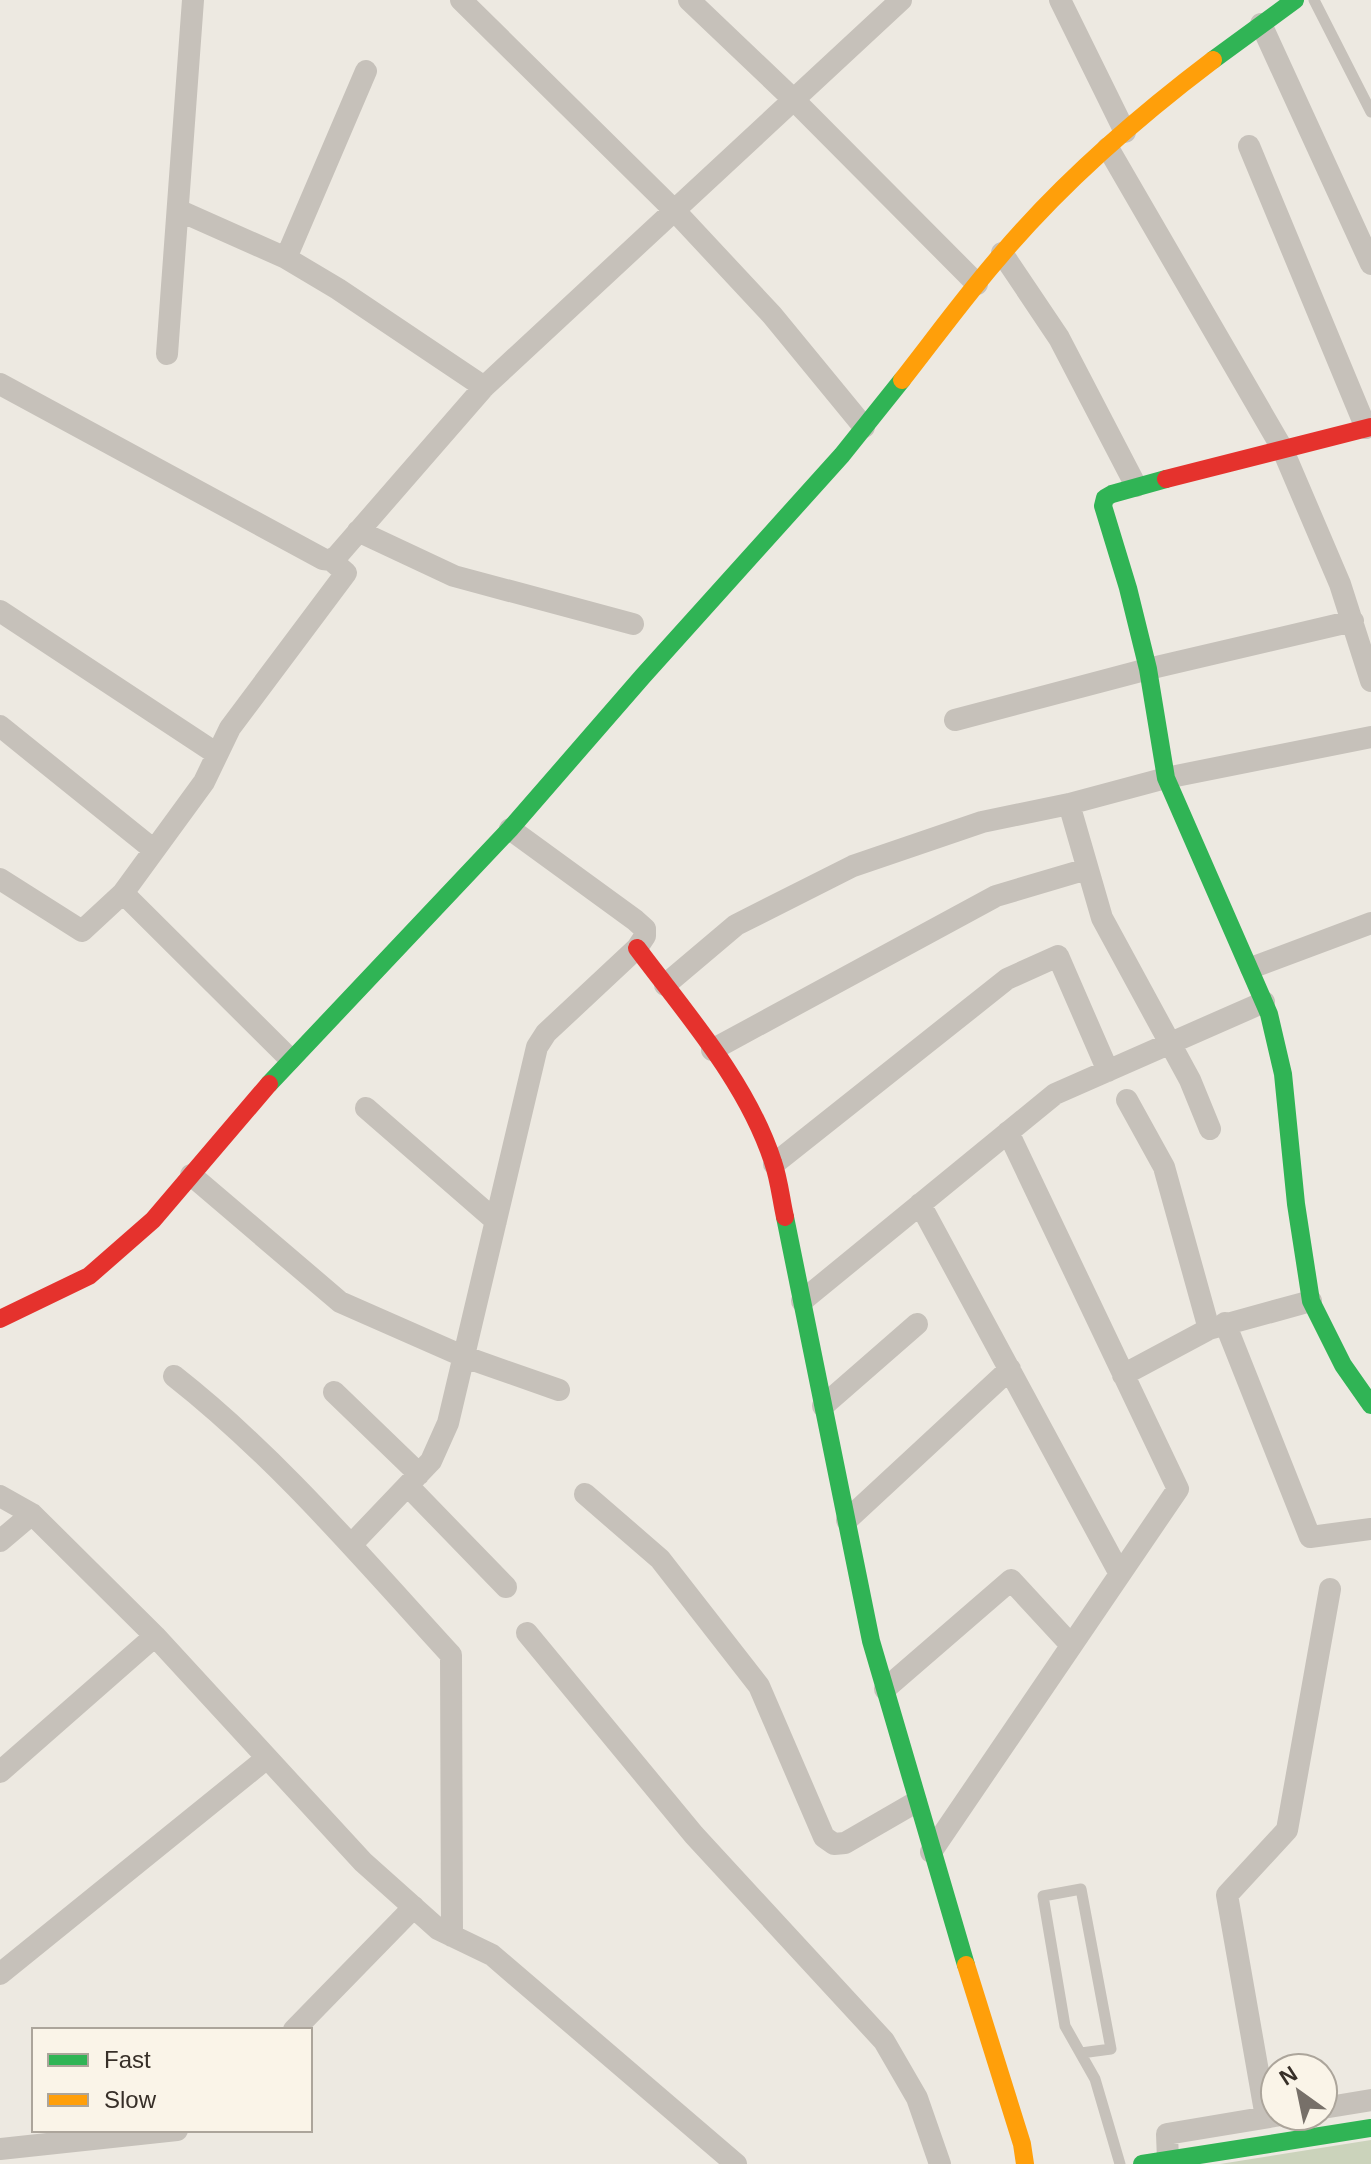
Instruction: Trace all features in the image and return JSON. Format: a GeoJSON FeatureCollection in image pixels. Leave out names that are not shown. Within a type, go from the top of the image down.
{"type":"FeatureCollection","features":[{"type":"Feature","properties":{"kind":"street"},"geometry":{"type":"LineString","coordinates":[[167,354],[193,0]]}},
{"type":"Feature","properties":{"kind":"street"},"geometry":{"type":"LineString","coordinates":[[461,0],[675,211],[772,315],[864,427]]}},
{"type":"Feature","properties":{"kind":"street"},"geometry":{"type":"LineString","coordinates":[[689,0],[794,100],[977,284]]}},
{"type":"Feature","properties":{"kind":"street"},"geometry":{"type":"LineString","coordinates":[[331,560],[484,387],[901,0]]}},
{"type":"Feature","properties":{"kind":"street"},"geometry":{"type":"LineString","coordinates":[[1060,0],[1125,132]]}},
{"type":"Feature","properties":{"kind":"street"},"geometry":{"type":"LineString","coordinates":[[0,1319],[89,1276],[153,1220],[290,1059],[510,829],[864,427],[1002,253],[1076,177],[1172,91],[1295,0]]}},
{"type":"Feature","properties":{"kind":"street"},"geometry":{"type":"LineString","coordinates":[[1261,24],[1371,264]]}},
{"type":"Feature","properties":{"kind":"street"},"geometry":{"type":"LineString","coordinates":[[286,258],[366,71]]}},
{"type":"Feature","properties":{"kind":"street"},"geometry":{"type":"LineString","coordinates":[[1249,146],[1369,428],[1136,486],[1105,498],[1103,506],[1148,669],[1166,778],[1269,1014],[1283,1074],[1296,1204],[1311,1301],[1343,1365],[1371,1405]]}},
{"type":"Feature","properties":{"kind":"street"},"geometry":{"type":"LineString","coordinates":[[1108,148],[1282,448],[1353,621],[1371,681]]}},
{"type":"Feature","properties":{"kind":"street"},"geometry":{"type":"LineString","coordinates":[[178,210],[286,258],[338,289],[484,387]]}},
{"type":"Feature","properties":{"kind":"street"},"geometry":{"type":"LineString","coordinates":[[1002,253],[1059,338],[1136,486]]}},
{"type":"Feature","properties":{"kind":"street"},"geometry":{"type":"LineString","coordinates":[[0,384],[331,560],[346,573],[230,728],[204,782],[123,893],[82,931],[0,879]]}},
{"type":"Feature","properties":{"kind":"street"},"geometry":{"type":"LineString","coordinates":[[358,531],[454,576],[633,624]]}},
{"type":"Feature","properties":{"kind":"street"},"geometry":{"type":"LineString","coordinates":[[0,611],[217,754]]}},
{"type":"Feature","properties":{"kind":"street"},"geometry":{"type":"LineString","coordinates":[[955,720],[1148,669],[1353,621]]}},
{"type":"Feature","properties":{"kind":"street"},"geometry":{"type":"LineString","coordinates":[[0,726],[154,850]]}},
{"type":"Feature","properties":{"kind":"street"},"geometry":{"type":"LineString","coordinates":[[665,985],[736,925],[853,866],[982,822],[1069,804],[1166,778],[1371,737]]}},
{"type":"Feature","properties":{"kind":"street"},"geometry":{"type":"LineString","coordinates":[[1069,804],[1102,918],[1190,1080],[1210,1129]]}},
{"type":"Feature","properties":{"kind":"street"},"geometry":{"type":"LineString","coordinates":[[351,1545],[431,1461],[448,1423],[537,1047],[546,1033],[637,948],[645,936],[645,929],[640,924],[510,829]]}},
{"type":"Feature","properties":{"kind":"street"},"geometry":{"type":"LineString","coordinates":[[712,1050],[996,896],[1087,869]]}},
{"type":"Feature","properties":{"kind":"street"},"geometry":{"type":"LineString","coordinates":[[123,893],[290,1059]]}},
{"type":"Feature","properties":{"kind":"street"},"geometry":{"type":"LineString","coordinates":[[1251,968],[1371,923]]}},
{"type":"Feature","properties":{"kind":"street"},"geometry":{"type":"LineString","coordinates":[[637,948],[712,1050],[764,1134],[774,1164],[871,1641],[931,1852],[1022,2144],[1025,2164]]}},
{"type":"Feature","properties":{"kind":"street"},"geometry":{"type":"LineString","coordinates":[[774,1164],[1007,979],[1058,956],[1108,1071]]}},
{"type":"Feature","properties":{"kind":"street"},"geometry":{"type":"LineString","coordinates":[[802,1301],[1055,1094],[1264,1002]]}},
{"type":"Feature","properties":{"kind":"street"},"geometry":{"type":"LineString","coordinates":[[1127,1100],[1164,1167],[1217,1326],[1310,1537],[1371,1529]]}},
{"type":"Feature","properties":{"kind":"street"},"geometry":{"type":"LineString","coordinates":[[366,1108],[496,1221]]}},
{"type":"Feature","properties":{"kind":"street"},"geometry":{"type":"LineString","coordinates":[[931,1852],[1178,1489],[1008,1132]]}},
{"type":"Feature","properties":{"kind":"street"},"geometry":{"type":"LineString","coordinates":[[191,1175],[340,1302],[465,1357],[559,1390]]}},
{"type":"Feature","properties":{"kind":"street"},"geometry":{"type":"LineString","coordinates":[[920,1204],[1120,1574]]}},
{"type":"Feature","properties":{"kind":"street"},"geometry":{"type":"LineString","coordinates":[[1123,1375],[1217,1326],[1311,1301]]}},
{"type":"Feature","properties":{"kind":"street"},"geometry":{"type":"LineString","coordinates":[[823,1406],[917,1324]]}},
{"type":"Feature","properties":{"kind":"street"},"geometry":{"type":"LineString","coordinates":[[847,1520],[1010,1369]]}},
{"type":"Feature","properties":{"kind":"street"},"geometry":{"type":"LineString","coordinates":[[174,1376],[225,1416],[351,1545],[451,1655],[452,1936]]}},
{"type":"Feature","properties":{"kind":"street"},"geometry":{"type":"LineString","coordinates":[[334,1392],[506,1587]]}},
{"type":"Feature","properties":{"kind":"street"},"geometry":{"type":"LineString","coordinates":[[585,1494],[660,1559],[759,1686],[824,1837],[834,1844],[845,1843],[916,1802]]}},
{"type":"Feature","properties":{"kind":"street"},"geometry":{"type":"LineString","coordinates":[[0,1496],[32,1514],[155,1636],[363,1862],[438,1929],[492,1955],[736,2164]]}},
{"type":"Feature","properties":{"kind":"street"},"geometry":{"type":"LineString","coordinates":[[0,1541],[32,1514]]}},
{"type":"Feature","properties":{"kind":"street"},"geometry":{"type":"LineString","coordinates":[[885,1689],[1011,1580],[1071,1645]]}},
{"type":"Feature","properties":{"kind":"street"},"geometry":{"type":"LineString","coordinates":[[1259,2056],[1227,1895],[1287,1830],[1330,1589]]}},
{"type":"Feature","properties":{"kind":"street"},"geometry":{"type":"LineString","coordinates":[[527,1633],[694,1835],[884,2041],[917,2098],[940,2164]]}},
{"type":"Feature","properties":{"kind":"street"},"geometry":{"type":"LineString","coordinates":[[0,1772],[155,1636]]}},
{"type":"Feature","properties":{"kind":"street"},"geometry":{"type":"LineString","coordinates":[[0,1974],[267,1758]]}},
{"type":"Feature","properties":{"kind":"street"},"geometry":{"type":"LineString","coordinates":[[296,2028],[414,1907]]}},
{"type":"Feature","properties":{"kind":"street"},"geometry":{"type":"LineString","coordinates":[[1339,2105],[1371,2100]]}},
{"type":"Feature","properties":{"kind":"street"},"geometry":{"type":"LineString","coordinates":[[1168,2160],[1167,2134],[1259,2119]]}},
{"type":"Feature","properties":{"kind":"street"},"geometry":{"type":"LineString","coordinates":[[1142,2164],[1371,2128]]}},
{"type":"Feature","properties":{"kind":"street"},"geometry":{"type":"LineString","coordinates":[[0,2149],[158,2132]]}},
{"type":"Feature","properties":{"kind":"lane"},"geometry":{"type":"LineString","coordinates":[[1314,0],[1371,112]]}},
{"type":"Feature","properties":{"kind":"lane"},"geometry":{"type":"LineString","coordinates":[[1081,2053],[1111,2049],[1081,1889],[1043,1896],[1065,2026],[1095,2079],[1120,2164]]}},
{"type":"Feature","properties":{"kind":"green space"},"geometry":{"type":"Polygon","coordinates":[[[1371,2140],[1371,2164],[1220,2164],[1371,2140]]]}},
{"type":"Feature","properties":{"kind":"traffic: fast"},"geometry":{"type":"LineString","coordinates":[[1213,60],[1295,0]]}},
{"type":"Feature","properties":{"kind":"traffic: fast"},"geometry":{"type":"LineString","coordinates":[[269,1084],[510,829],[842,455],[902,380]]}},
{"type":"Feature","properties":{"kind":"traffic: fast"},"geometry":{"type":"LineString","coordinates":[[1166,479],[1112,494],[1105,498],[1103,506],[1148,669],[1166,778],[1269,1014],[1283,1074],[1296,1204],[1311,1301],[1343,1365],[1371,1405]]}},
{"type":"Feature","properties":{"kind":"traffic: fast"},"geometry":{"type":"LineString","coordinates":[[785,1217],[871,1641],[966,1965]]}},
{"type":"Feature","properties":{"kind":"traffic: fast"},"geometry":{"type":"LineString","coordinates":[[1142,2164],[1371,2128]]}},
{"type":"Feature","properties":{"kind":"traffic: slow"},"geometry":{"type":"LineString","coordinates":[[902,380],[988,270],[1049,202],[1129,128],[1213,60]]}},
{"type":"Feature","properties":{"kind":"traffic: slow"},"geometry":{"type":"LineString","coordinates":[[966,1965],[1022,2144],[1025,2164]]}},
{"type":"Feature","properties":{"kind":"traffic: jam"},"geometry":{"type":"LineString","coordinates":[[1166,479],[1371,427]]}},
{"type":"Feature","properties":{"kind":"traffic: jam"},"geometry":{"type":"LineString","coordinates":[[637,948],[714,1050],[748,1104],[773,1162],[785,1217]]}},
{"type":"Feature","properties":{"kind":"traffic: jam"},"geometry":{"type":"LineString","coordinates":[[0,1319],[89,1276],[153,1220],[269,1084]]}}]}
